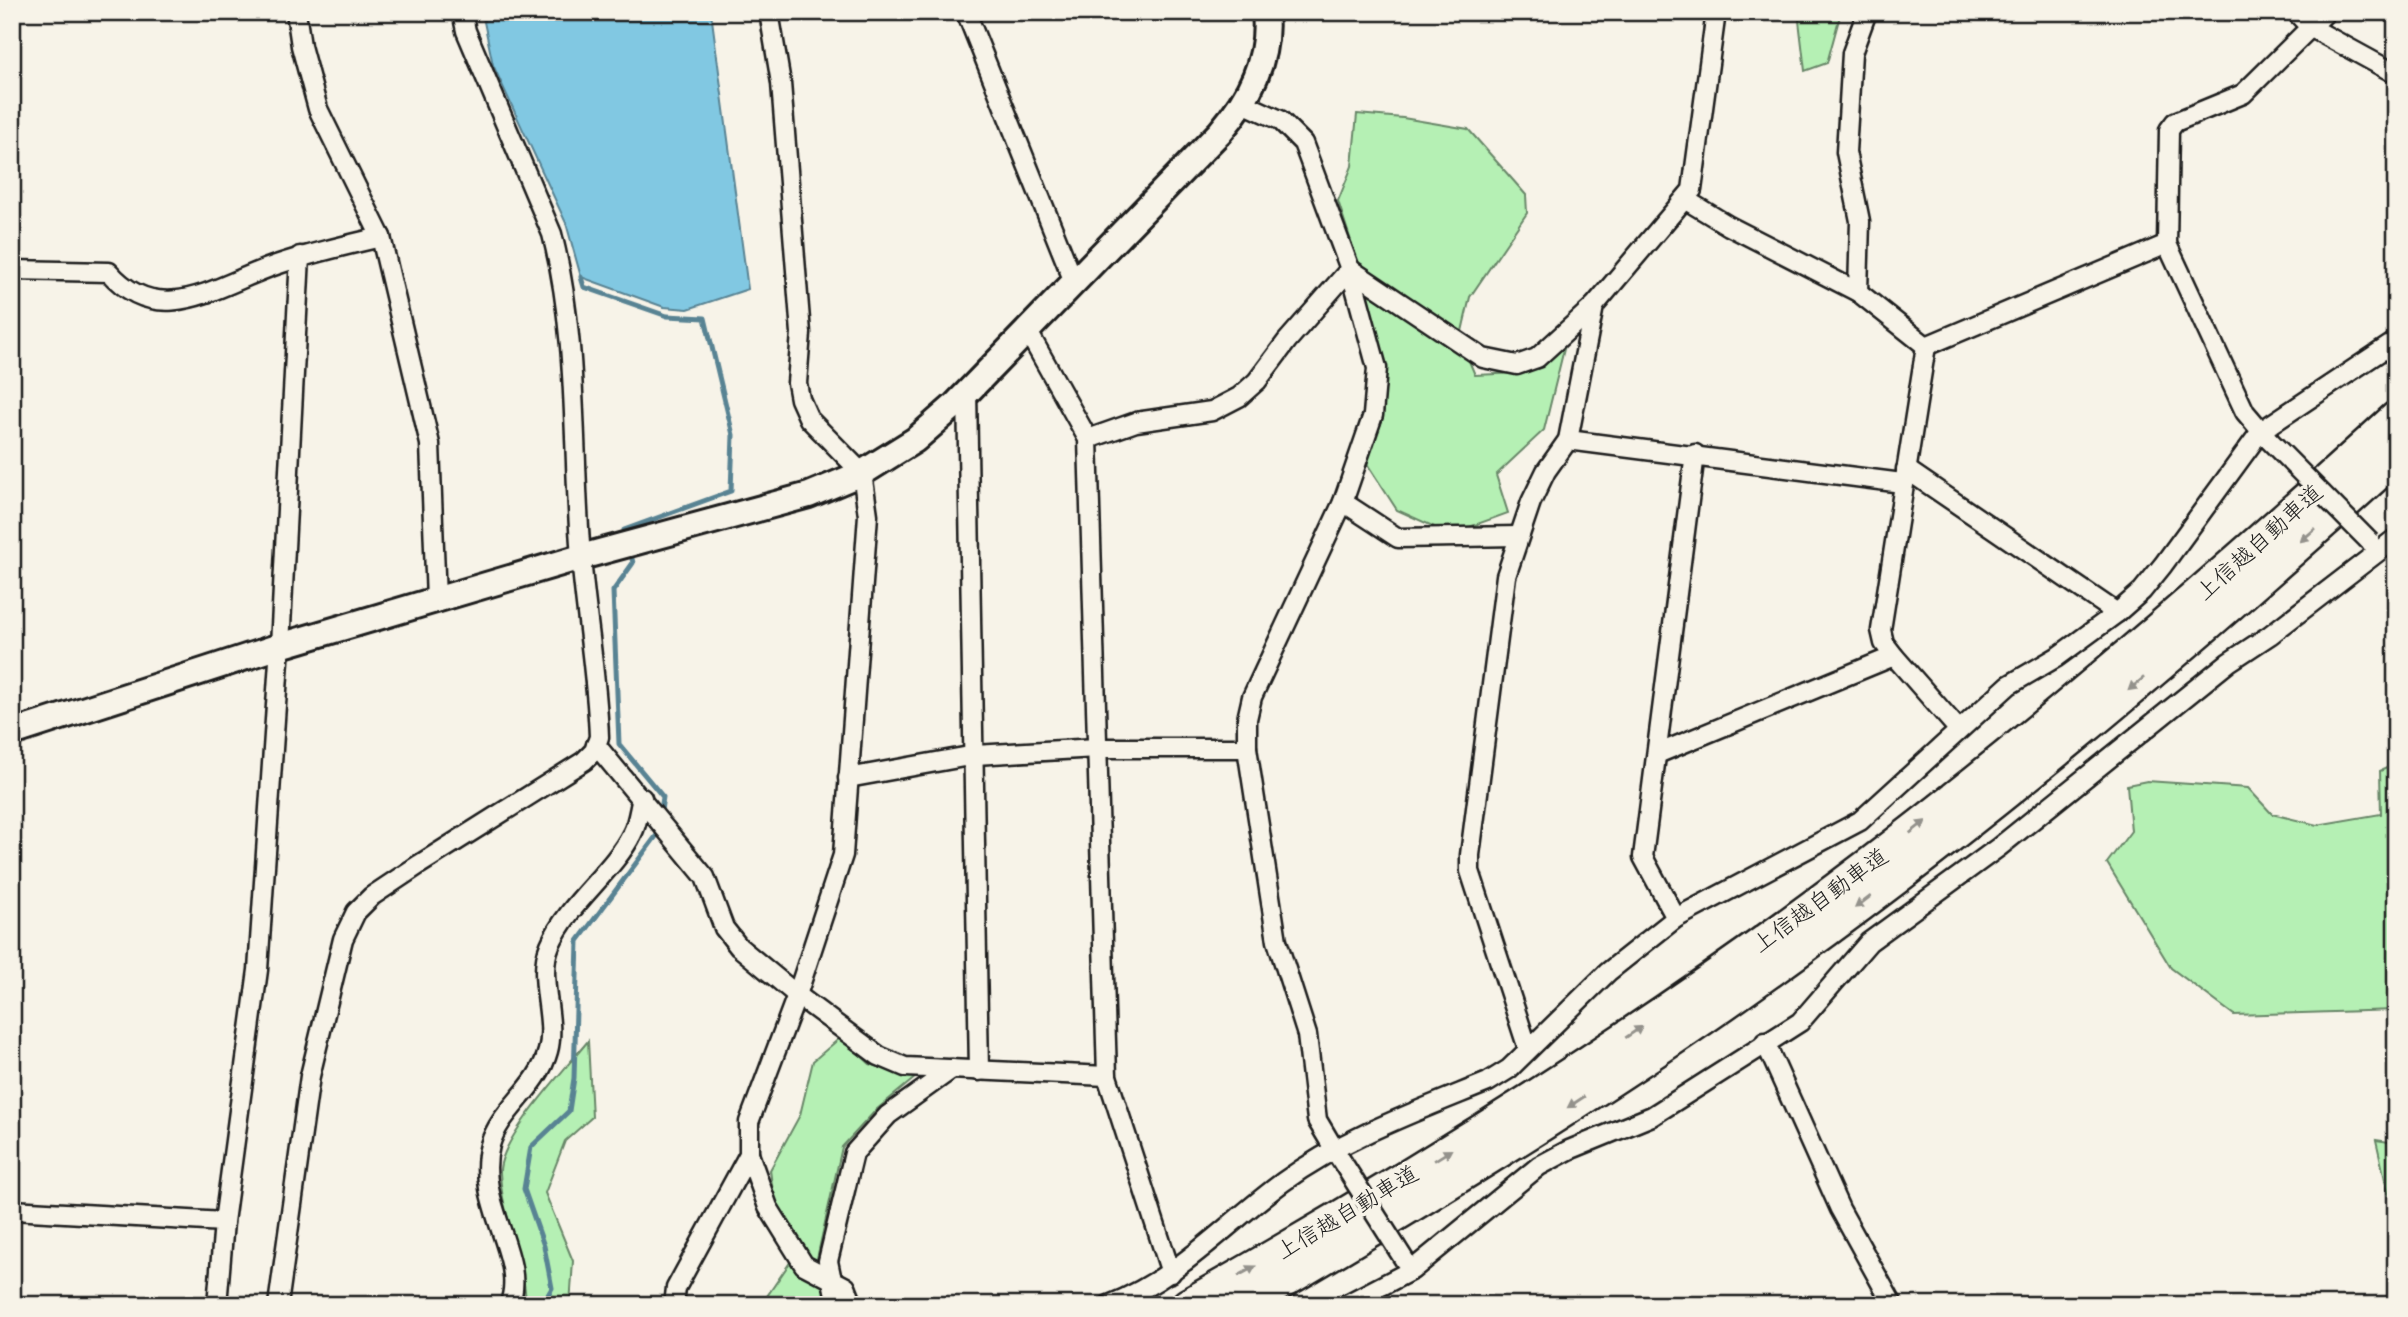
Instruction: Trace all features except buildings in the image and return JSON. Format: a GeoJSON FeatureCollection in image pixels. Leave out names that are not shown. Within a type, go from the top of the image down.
{"type":"FeatureCollection","features":[{"type":"Feature","properties":{"kind":"highway","name":"上信越自動車道"},"geometry":{"type":"LineString","coordinates":[[1188,1305],[1462,1143],[1616,1044],[1800,916],[2076,700],[2246,554],[2396,418]]}},
{"type":"Feature","properties":{"kind":"highway","name":"上信越自動車道"},"geometry":{"type":"LineString","coordinates":[[1243,1305],[1546,1122],[1726,1002],[1816,937],[2005,793],[2094,720],[2396,457]]}},
{"type":"Feature","properties":{"kind":"street"},"geometry":{"type":"LineString","coordinates":[[296,12],[301,47],[318,109],[381,237],[430,444],[436,600]]}},
{"type":"Feature","properties":{"kind":"street"},"geometry":{"type":"LineString","coordinates":[[278,1305],[310,1076],[343,939],[356,912],[372,896],[420,864],[584,761],[596,745],[598,719],[581,557],[569,343],[559,261],[552,234],[466,31],[462,12]]}},
{"type":"Feature","properties":{"kind":"street"},"geometry":{"type":"LineString","coordinates":[[769,12],[781,83],[802,333],[797,383],[800,399],[809,419],[862,473],[868,515],[843,855],[797,995],[749,1122],[749,1154],[768,1207],[804,1265],[846,1287],[853,1305]]}},
{"type":"Feature","properties":{"kind":"street"},"geometry":{"type":"LineString","coordinates":[[966,12],[1074,282]]}},
{"type":"Feature","properties":{"kind":"street"},"geometry":{"type":"LineString","coordinates":[[12,733],[280,646],[581,557],[809,495],[862,473],[915,440],[967,391],[1220,132],[1243,103],[1256,79],[1265,38],[1265,12]]}},
{"type":"Feature","properties":{"kind":"street"},"geometry":{"type":"LineString","coordinates":[[1350,269],[1483,358],[1517,365],[1536,358],[1594,306],[1692,190],[1716,12]]}},
{"type":"Feature","properties":{"kind":"street"},"geometry":{"type":"LineString","coordinates":[[1858,292],[1860,221],[1846,152],[1852,53],[1867,12]]}},
{"type":"Feature","properties":{"kind":"street"},"geometry":{"type":"LineString","coordinates":[[2296,12],[2310,27],[2396,74]]}},
{"type":"Feature","properties":{"kind":"street"},"geometry":{"type":"LineString","coordinates":[[2326,12],[2243,94],[2175,122],[2169,130],[2167,244],[2245,412],[2264,435],[2375,547]]}},
{"type":"Feature","properties":{"kind":"street"},"geometry":{"type":"LineString","coordinates":[[1243,103],[1280,120],[1303,143],[1350,269],[1377,368],[1373,415],[1343,502],[1259,676],[1247,719],[1247,748],[1277,941],[1307,1035],[1317,1120],[1408,1265]]}},
{"type":"Feature","properties":{"kind":"street"},"geometry":{"type":"LineString","coordinates":[[1686,200],[1729,226],[1858,292],[1926,346]]}},
{"type":"Feature","properties":{"kind":"street"},"geometry":{"type":"LineString","coordinates":[[12,270],[109,272],[120,285],[149,299],[167,302],[201,297],[246,275],[300,256],[381,237]]}},
{"type":"Feature","properties":{"kind":"street"},"geometry":{"type":"LineString","coordinates":[[1926,346],[2167,244]]}},
{"type":"Feature","properties":{"kind":"street"},"geometry":{"type":"LineString","coordinates":[[217,1305],[224,1222],[258,970],[280,646],[300,256]]}},
{"type":"Feature","properties":{"kind":"street"},"geometry":{"type":"LineString","coordinates":[[1088,439],[1136,422],[1212,411],[1239,397],[1257,382],[1287,341],[1350,269]]}},
{"type":"Feature","properties":{"kind":"street"},"geometry":{"type":"LineString","coordinates":[[1528,1049],[1470,871],[1506,576],[1518,536],[1546,471],[1568,440],[1594,306]]}},
{"type":"Feature","properties":{"kind":"street"},"geometry":{"type":"LineString","coordinates":[[1027,330],[1088,439],[1107,1076],[1171,1273]]}},
{"type":"Feature","properties":{"kind":"street"},"geometry":{"type":"LineString","coordinates":[[1109,1305],[1171,1273],[1281,1184],[1336,1152],[1488,1082],[1509,1069],[1608,972],[1676,918],[1860,821],[1881,805],[1958,729],[2009,685],[2057,657],[2142,591],[2264,435],[2396,341]]}},
{"type":"Feature","properties":{"kind":"street"},"geometry":{"type":"LineString","coordinates":[[1926,346],[1881,630],[1884,643],[1894,656],[1958,729]]}},
{"type":"Feature","properties":{"kind":"street"},"geometry":{"type":"LineString","coordinates":[[967,391],[979,1071]]}},
{"type":"Feature","properties":{"kind":"street"},"geometry":{"type":"LineString","coordinates":[[1568,440],[1904,476],[2117,613]]}},
{"type":"Feature","properties":{"kind":"street"},"geometry":{"type":"LineString","coordinates":[[1676,918],[1643,857],[1695,454]]}},
{"type":"Feature","properties":{"kind":"street"},"geometry":{"type":"LineString","coordinates":[[1343,502],[1398,538],[1518,536]]}},
{"type":"Feature","properties":{"kind":"street"},"geometry":{"type":"LineString","coordinates":[[1345,1305],[1408,1265],[1539,1166],[1569,1150],[1652,1116],[1800,1021],[1869,942],[1999,847],[2229,662],[2270,635],[2375,547],[2396,538]]}},
{"type":"Feature","properties":{"kind":"street"},"geometry":{"type":"LineString","coordinates":[[1657,754],[1894,656]]}},
{"type":"Feature","properties":{"kind":"street"},"geometry":{"type":"LineString","coordinates":[[596,745],[647,803],[705,877],[724,928],[739,947],[797,995],[879,1056],[905,1067],[1107,1076]]}},
{"type":"Feature","properties":{"kind":"street"},"geometry":{"type":"LineString","coordinates":[[848,778],[975,755],[1097,748],[1247,748]]}},
{"type":"Feature","properties":{"kind":"street"},"geometry":{"type":"LineString","coordinates":[[509,1305],[515,1273],[495,1220],[486,1175],[490,1145],[499,1123],[526,1094],[544,1066],[549,1047],[548,948],[561,925],[632,833],[647,803]]}},
{"type":"Feature","properties":{"kind":"street"},"geometry":{"type":"LineString","coordinates":[[1765,1042],[1840,1209],[1893,1305]]}},
{"type":"Feature","properties":{"kind":"street"},"geometry":{"type":"LineString","coordinates":[[837,1305],[828,1261],[854,1153],[887,1115],[952,1069]]}},
{"type":"Feature","properties":{"kind":"street"},"geometry":{"type":"LineString","coordinates":[[674,1305],[676,1288],[749,1154]]}},
{"type":"Feature","properties":{"kind":"street"},"geometry":{"type":"LineString","coordinates":[[12,1210],[224,1222]]}},
{"type":"Feature","properties":{"kind":"green space"},"geometry":{"type":"Polygon","coordinates":[[[1798,12],[1841,12],[1827,63],[1805,71],[1798,12]]]}},
{"type":"Feature","properties":{"kind":"green space"},"geometry":{"type":"Polygon","coordinates":[[[1357,114],[1403,118],[1468,129],[1526,195],[1527,213],[1470,297],[1460,340],[1475,375],[1520,373],[1565,345],[1544,430],[1496,475],[1508,513],[1450,534],[1397,510],[1364,459],[1381,424],[1385,362],[1362,275],[1338,201],[1352,166],[1357,114]]]}},
{"type":"Feature","properties":{"kind":"green space"},"geometry":{"type":"Polygon","coordinates":[[[2396,764],[2396,1010],[2234,1015],[2171,968],[2107,863],[2131,831],[2127,785],[2147,781],[2248,788],[2272,814],[2317,825],[2381,814],[2380,771],[2396,764]]]}},
{"type":"Feature","properties":{"kind":"green space"},"geometry":{"type":"Polygon","coordinates":[[[841,1037],[870,1064],[916,1077],[876,1110],[842,1147],[816,1263],[830,1297],[827,1305],[761,1305],[795,1255],[776,1215],[770,1170],[800,1115],[813,1061],[841,1037]]]}},
{"type":"Feature","properties":{"kind":"green space"},"geometry":{"type":"Polygon","coordinates":[[[588,1041],[592,1117],[565,1141],[545,1193],[573,1261],[570,1305],[526,1305],[522,1272],[502,1190],[502,1159],[521,1124],[588,1041]]]}},
{"type":"Feature","properties":{"kind":"green space"},"geometry":{"type":"Polygon","coordinates":[[[2376,1140],[2396,1143],[2396,1228],[2376,1140]]]}},
{"type":"Feature","properties":{"kind":"water"},"geometry":{"type":"Polygon","coordinates":[[[482,12],[711,12],[748,289],[688,309],[664,307],[581,277],[566,223],[493,65],[482,12]]]}},
{"type":"Feature","properties":{"kind":"waterway"},"geometry":{"type":"LineString","coordinates":[[581,277],[584,287],[667,316],[705,318],[733,435],[731,491],[624,530],[626,537]]}},
{"type":"Feature","properties":{"kind":"waterway"},"geometry":{"type":"LineString","coordinates":[[630,550],[633,563],[613,591],[619,744],[663,797],[660,817]]}},
{"type":"Feature","properties":{"kind":"waterway"},"geometry":{"type":"LineString","coordinates":[[542,1305],[552,1288],[544,1246],[524,1189],[531,1147],[569,1111],[574,1078],[578,941],[657,835],[659,827]]}}]}
